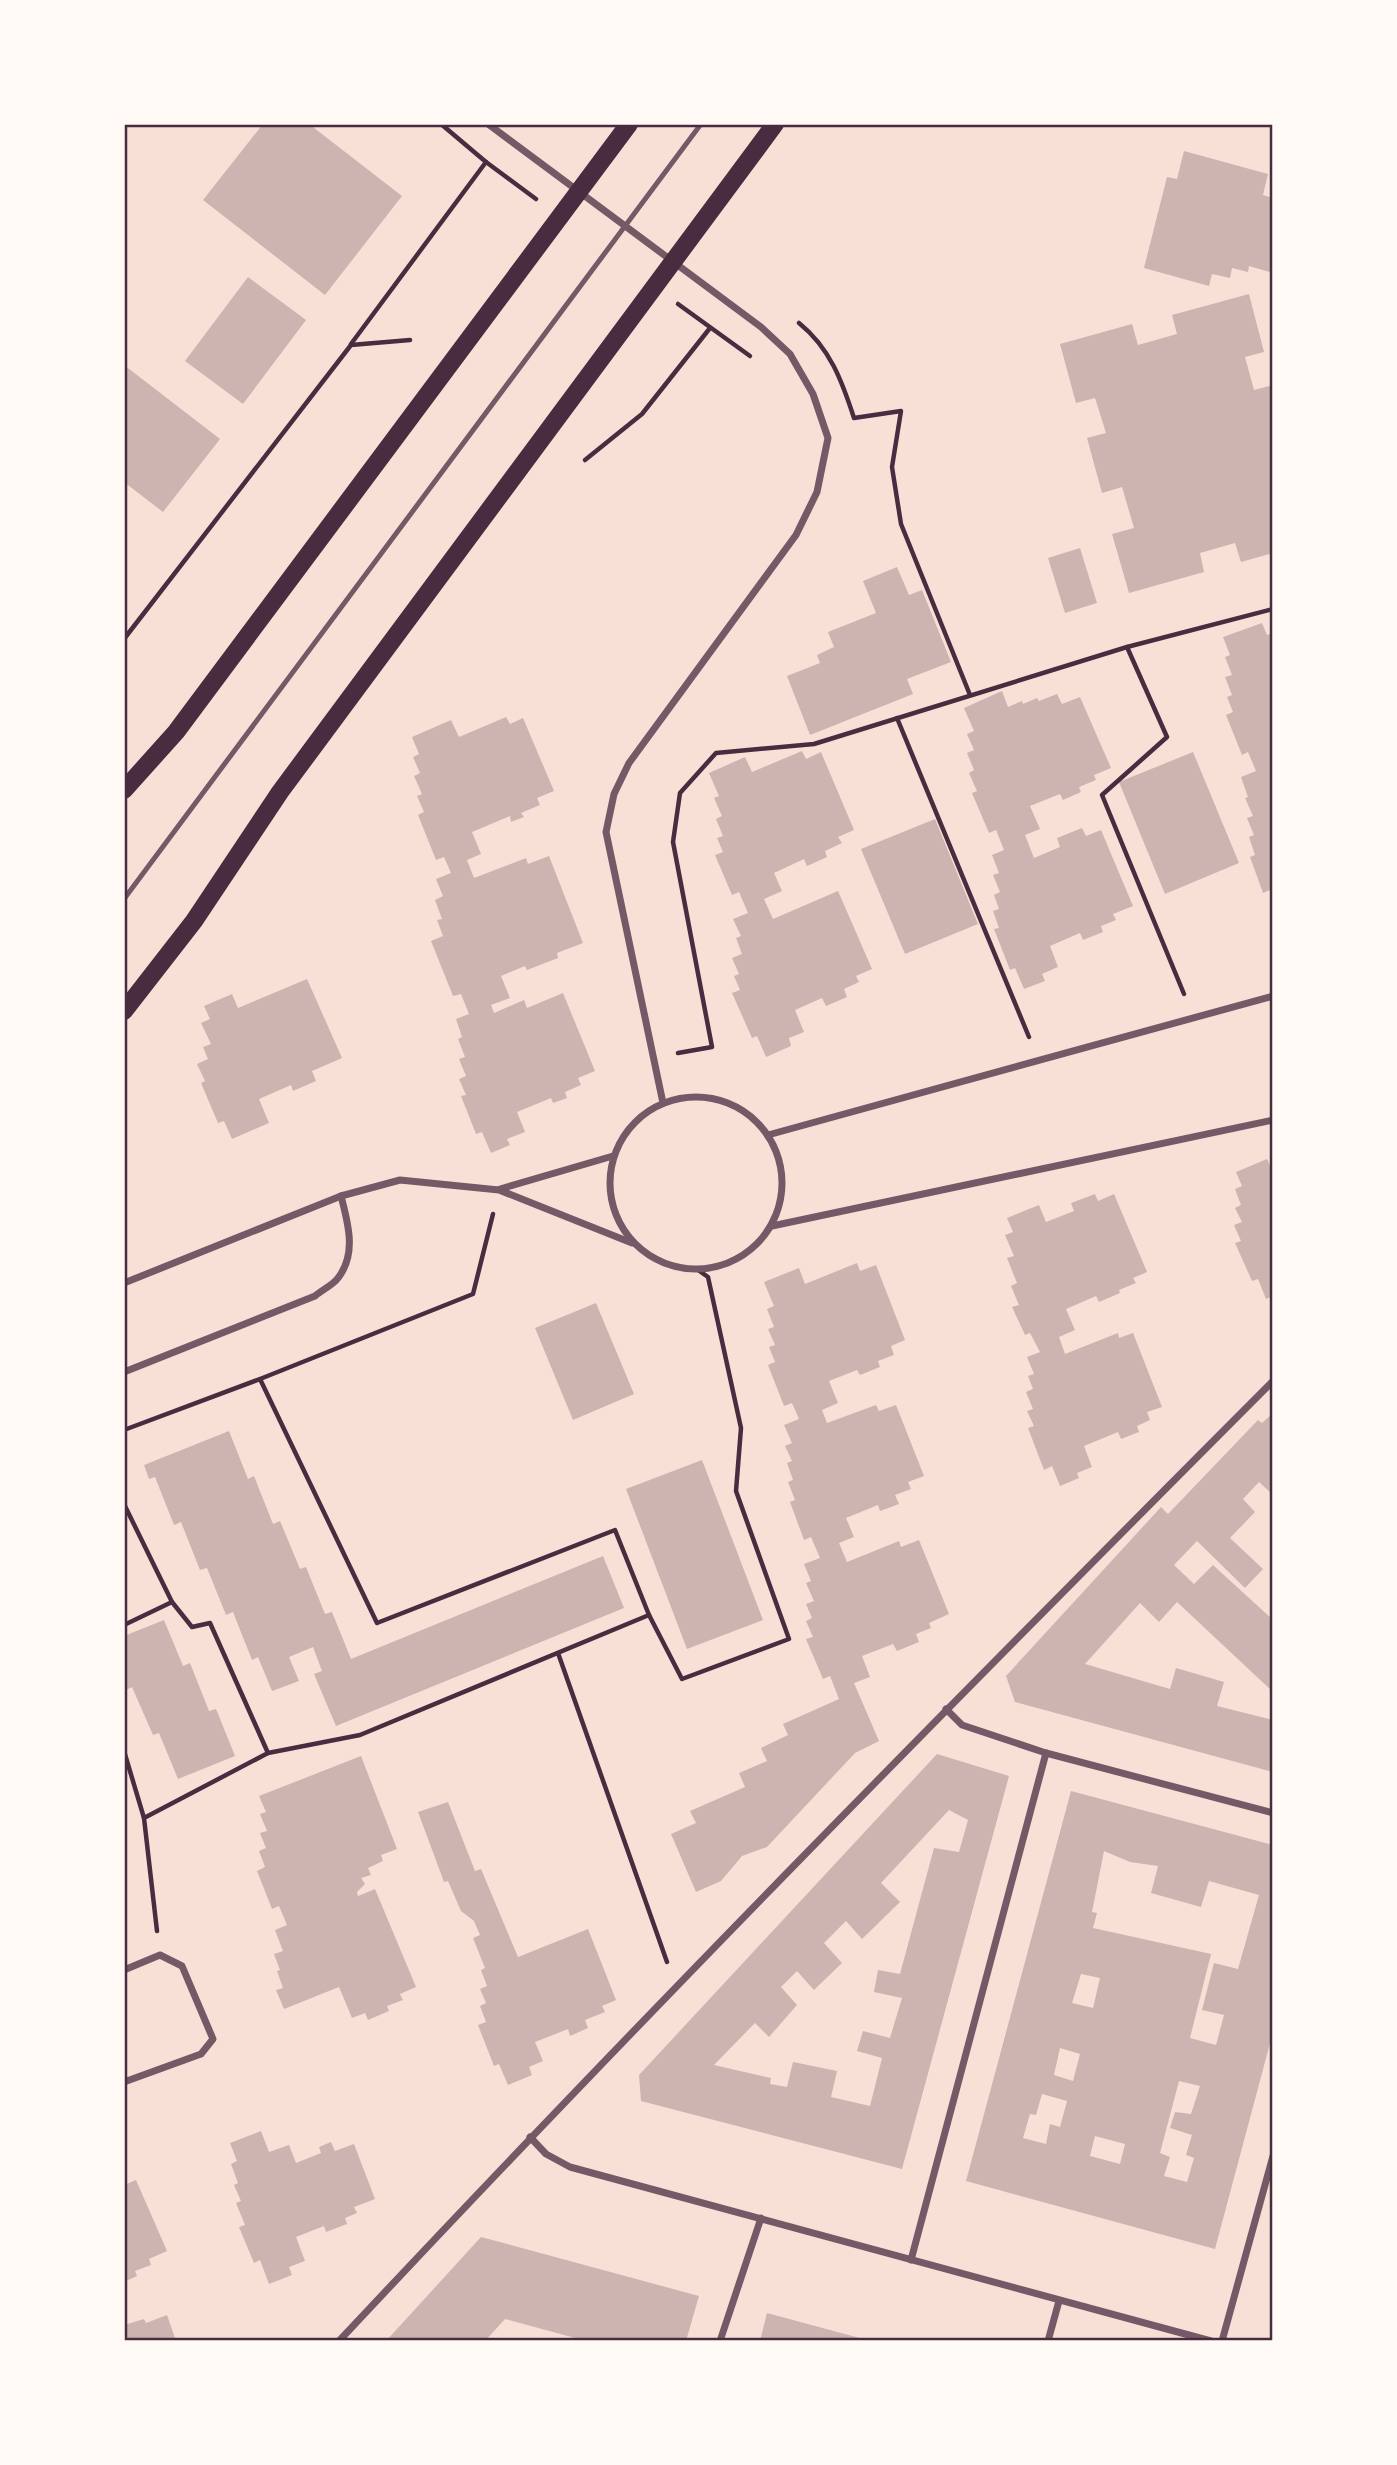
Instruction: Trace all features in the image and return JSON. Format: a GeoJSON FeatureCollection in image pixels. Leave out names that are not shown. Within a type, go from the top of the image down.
{"type":"FeatureCollection","features":[{"type":"Feature","properties":{"kind":"main road"},"geometry":{"type":"LineString","coordinates":[[124,790],[176,732],[629,124]]}},
{"type":"Feature","properties":{"kind":"main road"},"geometry":{"type":"LineString","coordinates":[[124,1011],[194,921],[280,792],[775,124]]}},
{"type":"Feature","properties":{"kind":"street"},"geometry":{"type":"LineString","coordinates":[[488,124],[761,327],[781,345],[790,354],[814,394],[828,438],[817,492],[796,535],[629,763],[614,794],[606,832],[663,1103]]}},
{"type":"Feature","properties":{"kind":"street"},"geometry":{"type":"LineString","coordinates":[[768,1135],[1273,996]]}},
{"type":"Feature","properties":{"kind":"street"},"geometry":{"type":"LineString","coordinates":[[124,1283],[341,1196],[400,1180],[499,1190],[633,1243],[652,1258],[674,1268],[698,1270],[727,1264],[753,1249],[772,1226],[780,1203],[783,1180],[778,1156],[768,1135],[747,1114],[721,1101],[692,1097],[663,1103],[642,1115],[625,1134],[613,1156],[609,1179],[611,1202],[620,1224],[633,1243]]}},
{"type":"Feature","properties":{"kind":"street"},"geometry":{"type":"LineString","coordinates":[[772,1226],[1273,1120]]}},
{"type":"Feature","properties":{"kind":"street"},"geometry":{"type":"LineString","coordinates":[[499,1190],[613,1156]]}},
{"type":"Feature","properties":{"kind":"street"},"geometry":{"type":"LineString","coordinates":[[124,1372],[315,1296],[338,1278],[350,1251],[348,1224],[341,1196]]}},
{"type":"Feature","properties":{"kind":"street"},"geometry":{"type":"LineString","coordinates":[[339,2341],[676,1986],[946,1709],[1273,1381]]}},
{"type":"Feature","properties":{"kind":"street"},"geometry":{"type":"LineString","coordinates":[[946,1709],[962,1725],[1046,1754],[1273,1813]]}},
{"type":"Feature","properties":{"kind":"street"},"geometry":{"type":"LineString","coordinates":[[911,2260],[1046,1754]]}},
{"type":"Feature","properties":{"kind":"street"},"geometry":{"type":"LineString","coordinates":[[124,1970],[160,1955],[182,1966],[213,2039],[201,2054],[124,2082]]}},
{"type":"Feature","properties":{"kind":"street"},"geometry":{"type":"LineString","coordinates":[[530,2137],[546,2154],[570,2167],[1210,2341]]}},
{"type":"Feature","properties":{"kind":"street"},"geometry":{"type":"LineString","coordinates":[[1222,2341],[1273,2156]]}},
{"type":"Feature","properties":{"kind":"street"},"geometry":{"type":"LineString","coordinates":[[720,2341],[761,2218]]}},
{"type":"Feature","properties":{"kind":"street"},"geometry":{"type":"LineString","coordinates":[[1048,2341],[1059,2301]]}},
{"type":"Feature","properties":{"kind":"lane"},"geometry":{"type":"LineString","coordinates":[[124,899],[701,124]]}},
{"type":"Feature","properties":{"kind":"path"},"geometry":{"type":"LineString","coordinates":[[124,639],[351,345],[486,162],[441,124]]}},
{"type":"Feature","properties":{"kind":"path"},"geometry":{"type":"LineString","coordinates":[[585,460],[642,414],[710,328]]}},
{"type":"Feature","properties":{"kind":"path"},"geometry":{"type":"LineString","coordinates":[[351,345],[410,340]]}},
{"type":"Feature","properties":{"kind":"path"},"geometry":{"type":"LineString","coordinates":[[854,418],[901,411],[892,467],[901,524],[970,695]]}},
{"type":"Feature","properties":{"kind":"path"},"geometry":{"type":"LineString","coordinates":[[653,1058],[712,1047],[673,842],[680,793],[716,753],[814,744],[1127,648],[1273,609]]}},
{"type":"Feature","properties":{"kind":"path"},"geometry":{"type":"LineString","coordinates":[[1127,648],[1167,737],[1102,795],[1194,1018]]}},
{"type":"Feature","properties":{"kind":"path"},"geometry":{"type":"LineString","coordinates":[[897,718],[1038,1061]]}},
{"type":"Feature","properties":{"kind":"path"},"geometry":{"type":"LineString","coordinates":[[124,1430],[473,1294],[499,1190]]}},
{"type":"Feature","properties":{"kind":"path"},"geometry":{"type":"LineString","coordinates":[[260,1379],[377,1623],[615,1530],[649,1615],[682,1679],[789,1639],[736,1491],[741,1428],[708,1277],[698,1270]]}},
{"type":"Feature","properties":{"kind":"path"},"geometry":{"type":"LineString","coordinates":[[124,1504],[172,1602],[192,1627],[210,1623],[268,1753]]}},
{"type":"Feature","properties":{"kind":"path"},"geometry":{"type":"LineString","coordinates":[[124,1625],[172,1602]]}},
{"type":"Feature","properties":{"kind":"path"},"geometry":{"type":"LineString","coordinates":[[144,1818],[268,1753],[360,1735],[649,1615]]}},
{"type":"Feature","properties":{"kind":"path"},"geometry":{"type":"LineString","coordinates":[[558,1653],[676,1986]]}},
{"type":"Feature","properties":{"kind":"path"},"geometry":{"type":"LineString","coordinates":[[124,1751],[144,1818],[160,1955]]}},
{"type":"Feature","properties":{"kind":"building"},"geometry":{"type":"Polygon","coordinates":[[[263,124],[309,124],[402,196],[325,295],[203,200],[263,124]]]}},
{"type":"Feature","properties":{"kind":"building"},"geometry":{"type":"Polygon","coordinates":[[[1184,151],[1268,174],[1263,195],[1273,198],[1273,273],[1249,266],[1248,272],[1232,268],[1230,278],[1212,274],[1209,286],[1144,268],[1167,177],[1177,179],[1184,151]]]}},
{"type":"Feature","properties":{"kind":"building"},"geometry":{"type":"Polygon","coordinates":[[[248,277],[306,320],[243,404],[185,361],[248,277]]]}},
{"type":"Feature","properties":{"kind":"building"},"geometry":{"type":"Polygon","coordinates":[[[1249,294],[1264,352],[1245,357],[1254,390],[1273,385],[1273,553],[1241,562],[1235,543],[1200,553],[1204,572],[1129,593],[1112,534],[1134,528],[1122,487],[1102,493],[1087,438],[1106,433],[1095,398],[1076,403],[1060,344],[1132,324],[1138,345],[1177,334],[1172,315],[1249,294]]]}},
{"type":"Feature","properties":{"kind":"building"},"geometry":{"type":"Polygon","coordinates":[[[124,365],[220,439],[163,512],[124,482],[124,365]]]}},
{"type":"Feature","properties":{"kind":"building"},"geometry":{"type":"Polygon","coordinates":[[[1080,548],[1097,603],[1065,613],[1048,558],[1080,548]]]}},
{"type":"Feature","properties":{"kind":"building"},"geometry":{"type":"Polygon","coordinates":[[[897,567],[909,595],[922,590],[951,662],[907,679],[913,694],[810,735],[787,676],[820,663],[817,655],[834,647],[828,632],[876,613],[863,581],[897,567]]]}},
{"type":"Feature","properties":{"kind":"building"},"geometry":{"type":"Polygon","coordinates":[[[1262,623],[1267,635],[1273,633],[1273,897],[1270,890],[1263,893],[1250,857],[1255,855],[1249,837],[1254,835],[1247,818],[1253,816],[1245,798],[1248,797],[1241,777],[1256,771],[1248,752],[1242,755],[1226,715],[1233,712],[1227,697],[1232,695],[1225,677],[1232,675],[1225,657],[1230,655],[1223,637],[1262,623]]]}},
{"type":"Feature","properties":{"kind":"building"},"geometry":{"type":"Polygon","coordinates":[[[1002,691],[1008,707],[1022,701],[1023,704],[1037,698],[1039,701],[1057,694],[1062,704],[1080,697],[1111,768],[1094,775],[1096,780],[1079,787],[1081,792],[1063,800],[1060,794],[1030,806],[1040,829],[1025,835],[1034,858],[1060,847],[1057,838],[1082,828],[1086,836],[1101,830],[1133,906],[1113,914],[1116,920],[1101,926],[1103,932],[1083,940],[1080,933],[1050,946],[1058,967],[1042,974],[1045,981],[1024,989],[1015,968],[1010,970],[994,929],[999,928],[993,911],[999,909],[994,895],[1000,892],[993,875],[999,873],[992,855],[1004,850],[996,830],[989,833],[972,793],[977,791],[969,773],[974,770],[967,753],[974,750],[967,734],[974,731],[964,708],[1002,691]]]}},
{"type":"Feature","properties":{"kind":"building"},"geometry":{"type":"Polygon","coordinates":[[[506,717],[510,724],[523,718],[554,791],[537,798],[540,805],[521,813],[524,817],[511,822],[510,816],[472,832],[481,854],[467,860],[474,878],[526,858],[528,864],[549,856],[583,943],[557,953],[558,958],[527,970],[525,966],[501,976],[510,998],[491,1005],[494,1013],[524,1000],[527,1008],[563,993],[595,1071],[578,1078],[581,1085],[565,1092],[567,1098],[553,1103],[551,1098],[517,1112],[525,1132],[507,1139],[510,1145],[491,1153],[482,1132],[476,1134],[461,1096],[466,1095],[459,1079],[466,1076],[459,1059],[465,1057],[458,1039],[462,1037],[456,1019],[469,1014],[461,994],[453,996],[431,941],[443,936],[437,920],[442,919],[435,900],[443,896],[436,879],[451,873],[444,857],[436,860],[418,815],[424,812],[417,796],[422,794],[414,776],[420,773],[413,757],[419,754],[412,737],[451,720],[459,737],[506,717]]]}},
{"type":"Feature","properties":{"kind":"building"},"geometry":{"type":"Polygon","coordinates":[[[802,751],[806,759],[821,752],[854,830],[838,837],[842,843],[825,851],[827,857],[807,866],[804,859],[774,873],[782,891],[764,899],[773,919],[838,891],[872,969],[856,976],[859,982],[844,989],[847,997],[826,1006],[822,998],[795,1010],[804,1032],[789,1038],[791,1046],[766,1057],[757,1036],[752,1038],[732,993],[740,990],[734,976],[739,974],[732,958],[742,954],[736,938],[741,936],[733,919],[748,913],[739,892],[732,895],[715,855],[723,852],[717,838],[723,836],[716,819],[722,816],[714,798],[719,796],[709,773],[745,757],[752,772],[802,751]]]}},
{"type":"Feature","properties":{"kind":"building"},"geometry":{"type":"Polygon","coordinates":[[[1193,752],[1239,863],[1165,894],[1119,782],[1193,752]]]}},
{"type":"Feature","properties":{"kind":"building"},"geometry":{"type":"Polygon","coordinates":[[[935,819],[978,924],[905,954],[861,849],[935,819]]]}},
{"type":"Feature","properties":{"kind":"building"},"geometry":{"type":"Polygon","coordinates":[[[307,979],[342,1058],[312,1071],[316,1081],[293,1091],[291,1085],[259,1099],[269,1123],[232,1139],[224,1121],[218,1123],[201,1083],[205,1081],[197,1064],[208,1059],[203,1047],[211,1044],[201,1023],[210,1019],[204,1006],[232,994],[238,1008],[307,979]]]}},
{"type":"Feature","properties":{"kind":"building"},"geometry":{"type":"Polygon","coordinates":[[[1267,1159],[1273,1171],[1273,1296],[1266,1299],[1258,1279],[1252,1281],[1235,1243],[1241,1241],[1234,1225],[1242,1222],[1235,1208],[1241,1205],[1235,1189],[1242,1186],[1236,1172],[1267,1159]]]}},
{"type":"Feature","properties":{"kind":"building"},"geometry":{"type":"Polygon","coordinates":[[[1095,1194],[1098,1201],[1114,1194],[1147,1272],[1133,1278],[1136,1283],[1119,1290],[1120,1293],[1099,1302],[1096,1296],[1066,1309],[1075,1330],[1059,1337],[1065,1354],[1118,1333],[1119,1338],[1133,1333],[1162,1407],[1147,1412],[1150,1420],[1137,1426],[1139,1432],[1121,1439],[1118,1432],[1084,1446],[1092,1467],[1077,1473],[1079,1478],[1060,1486],[1052,1466],[1044,1470],[1028,1428],[1034,1426],[1027,1411],[1033,1409],[1026,1392],[1033,1389],[1028,1376],[1034,1374],[1027,1357],[1040,1352],[1030,1333],[1025,1335],[1012,1307],[1019,1305],[1011,1286],[1017,1283],[1007,1258],[1014,1256],[1005,1235],[1013,1232],[1007,1218],[1039,1205],[1046,1222],[1074,1211],[1071,1203],[1095,1194]]]}},
{"type":"Feature","properties":{"kind":"building"},"geometry":{"type":"Polygon","coordinates":[[[857,1263],[860,1271],[876,1265],[905,1340],[891,1346],[894,1355],[878,1361],[880,1367],[860,1375],[857,1370],[829,1381],[838,1403],[822,1410],[827,1423],[876,1405],[879,1411],[896,1405],[924,1476],[908,1482],[911,1489],[895,1495],[899,1504],[880,1511],[878,1505],[846,1518],[854,1537],[839,1543],[847,1562],[899,1541],[901,1547],[919,1540],[949,1614],[929,1623],[931,1628],[916,1634],[919,1642],[897,1651],[893,1644],[862,1656],[870,1677],[854,1683],[879,1741],[855,1753],[767,1847],[742,1856],[721,1881],[696,1892],[671,1834],[696,1823],[690,1811],[745,1787],[739,1773],[767,1761],[761,1748],[788,1735],[783,1724],[839,1699],[830,1676],[823,1679],[806,1639],[813,1637],[806,1621],[812,1618],[806,1604],[814,1601],[806,1583],[811,1581],[804,1564],[820,1558],[811,1537],[804,1540],[790,1502],[795,1500],[788,1482],[793,1480],[787,1463],[792,1461],[785,1446],[792,1443],[784,1425],[799,1419],[792,1403],[784,1406],[768,1365],[775,1362],[769,1347],[775,1345],[768,1329],[774,1327],[767,1309],[774,1306],[764,1282],[799,1268],[805,1284],[857,1263]]]}},
{"type":"Feature","properties":{"kind":"building"},"geometry":{"type":"Polygon","coordinates":[[[596,1303],[634,1394],[573,1420],[535,1328],[596,1303]]]}},
{"type":"Feature","properties":{"kind":"building"},"geometry":{"type":"Polygon","coordinates":[[[1273,1413],[1273,1495],[1259,1482],[1243,1499],[1255,1512],[1230,1538],[1263,1569],[1245,1588],[1197,1541],[1174,1565],[1194,1584],[1213,1565],[1273,1620],[1273,1692],[1177,1602],[1159,1622],[1140,1603],[1085,1664],[1170,1689],[1176,1668],[1224,1682],[1217,1706],[1273,1720],[1273,1772],[1015,1702],[1006,1676],[1161,1507],[1168,1514],[1258,1420],[1262,1423],[1273,1413]]]}},
{"type":"Feature","properties":{"kind":"building"},"geometry":{"type":"Polygon","coordinates":[[[229,1431],[248,1479],[254,1476],[273,1524],[280,1521],[300,1569],[306,1567],[325,1614],[332,1612],[351,1659],[603,1556],[624,1608],[336,1726],[314,1674],[322,1671],[313,1647],[289,1657],[299,1681],[272,1691],[258,1657],[252,1660],[233,1612],[226,1615],[207,1568],[200,1570],[181,1522],[174,1525],[155,1477],[149,1479],[144,1465],[229,1431]]]}},
{"type":"Feature","properties":{"kind":"building"},"geometry":{"type":"Polygon","coordinates":[[[702,1460],[763,1620],[687,1649],[626,1489],[702,1460]]]}},
{"type":"Feature","properties":{"kind":"building"},"geometry":{"type":"Polygon","coordinates":[[[164,1620],[183,1666],[190,1663],[209,1711],[216,1709],[235,1756],[178,1779],[159,1733],[153,1735],[132,1687],[126,1690],[124,1686],[124,1636],[164,1620]]]}},
{"type":"Feature","properties":{"kind":"building"},"geometry":{"type":"Polygon","coordinates":[[[937,1754],[1009,1776],[902,2169],[641,2101],[639,2075],[937,1754]],[[949,1810],[881,1883],[900,1902],[862,1939],[846,1921],[824,1943],[842,1963],[814,1990],[797,1971],[781,1987],[797,2005],[769,2037],[755,2023],[714,2065],[771,2078],[770,2084],[787,2087],[793,2062],[837,2071],[831,2097],[870,2106],[882,2058],[857,2051],[863,2031],[890,2038],[902,1998],[874,1992],[878,1970],[900,1974],[934,1848],[959,1852],[968,1820],[949,1810]]]}},
{"type":"Feature","properties":{"kind":"building"},"geometry":{"type":"Polygon","coordinates":[[[361,1756],[397,1849],[381,1855],[383,1861],[368,1868],[371,1875],[361,1878],[365,1884],[357,1892],[358,1896],[375,1889],[416,1987],[400,1994],[403,2000],[387,2006],[389,2011],[368,2020],[365,2013],[352,2018],[339,1987],[284,2009],[276,1990],[283,1988],[274,1954],[283,1951],[275,1930],[287,1925],[279,1906],[272,1909],[257,1871],[265,1867],[259,1851],[266,1848],[260,1833],[267,1831],[260,1814],[266,1812],[259,1796],[361,1756]]]}},
{"type":"Feature","properties":{"kind":"building"},"geometry":{"type":"Polygon","coordinates":[[[1071,1791],[1273,1845],[1273,2032],[1215,2249],[966,2181],[1071,1791]],[[1104,1851],[1092,1912],[1097,1913],[1093,1928],[1211,1954],[1190,2038],[1216,2045],[1224,2015],[1202,2010],[1214,1963],[1238,1969],[1259,1895],[1209,1881],[1201,1907],[1151,1893],[1158,1866],[1130,1862],[1104,1851]],[[1081,1974],[1072,2003],[1093,2008],[1100,1978],[1081,1974]],[[1060,2048],[1054,2075],[1073,2081],[1080,2054],[1060,2048]],[[1179,2081],[1160,2153],[1170,2157],[1164,2176],[1187,2182],[1194,2158],[1186,2155],[1192,2135],[1170,2128],[1175,2112],[1191,2114],[1200,2086],[1179,2081]],[[1042,2094],[1036,2115],[1030,2114],[1023,2138],[1046,2144],[1050,2124],[1060,2127],[1067,2101],[1042,2094]],[[1095,2136],[1090,2156],[1120,2164],[1125,2144],[1095,2136]]]}},
{"type":"Feature","properties":{"kind":"building"},"geometry":{"type":"Polygon","coordinates":[[[448,1802],[475,1871],[481,1869],[518,1957],[588,1929],[616,2000],[602,2006],[605,2012],[585,2020],[588,2028],[570,2036],[568,2029],[535,2042],[543,2061],[529,2067],[532,2075],[508,2085],[499,2064],[494,2066],[478,2025],[486,2022],[480,2006],[486,2003],[480,1989],[487,1986],[481,1970],[485,1968],[473,1938],[480,1935],[474,1921],[461,1911],[448,1881],[444,1882],[418,1812],[448,1802]]]}},
{"type":"Feature","properties":{"kind":"building"},"geometry":{"type":"Polygon","coordinates":[[[261,2131],[269,2152],[289,2145],[296,2163],[321,2153],[319,2147],[331,2142],[335,2151],[354,2144],[375,2199],[354,2207],[357,2213],[345,2218],[347,2224],[326,2232],[324,2226],[296,2237],[305,2261],[289,2267],[292,2275],[269,2284],[260,2260],[254,2263],[239,2227],[245,2225],[236,2203],[241,2201],[234,2185],[238,2183],[231,2164],[237,2161],[230,2143],[261,2131]]]}},
{"type":"Feature","properties":{"kind":"building"},"geometry":{"type":"Polygon","coordinates":[[[136,2180],[167,2251],[149,2259],[151,2265],[135,2271],[137,2276],[124,2282],[124,2185],[136,2180]]]}},
{"type":"Feature","properties":{"kind":"building"},"geometry":{"type":"Polygon","coordinates":[[[481,2237],[699,2296],[686,2341],[586,2341],[505,2319],[485,2341],[386,2341],[481,2237]]]}},
{"type":"Feature","properties":{"kind":"building"},"geometry":{"type":"Polygon","coordinates":[[[767,2313],[867,2340],[867,2341],[760,2341],[767,2313]]]}},
{"type":"Feature","properties":{"kind":"building"},"geometry":{"type":"Polygon","coordinates":[[[167,2315],[176,2341],[124,2341],[124,2325],[144,2319],[146,2323],[167,2315]]]}}]}
